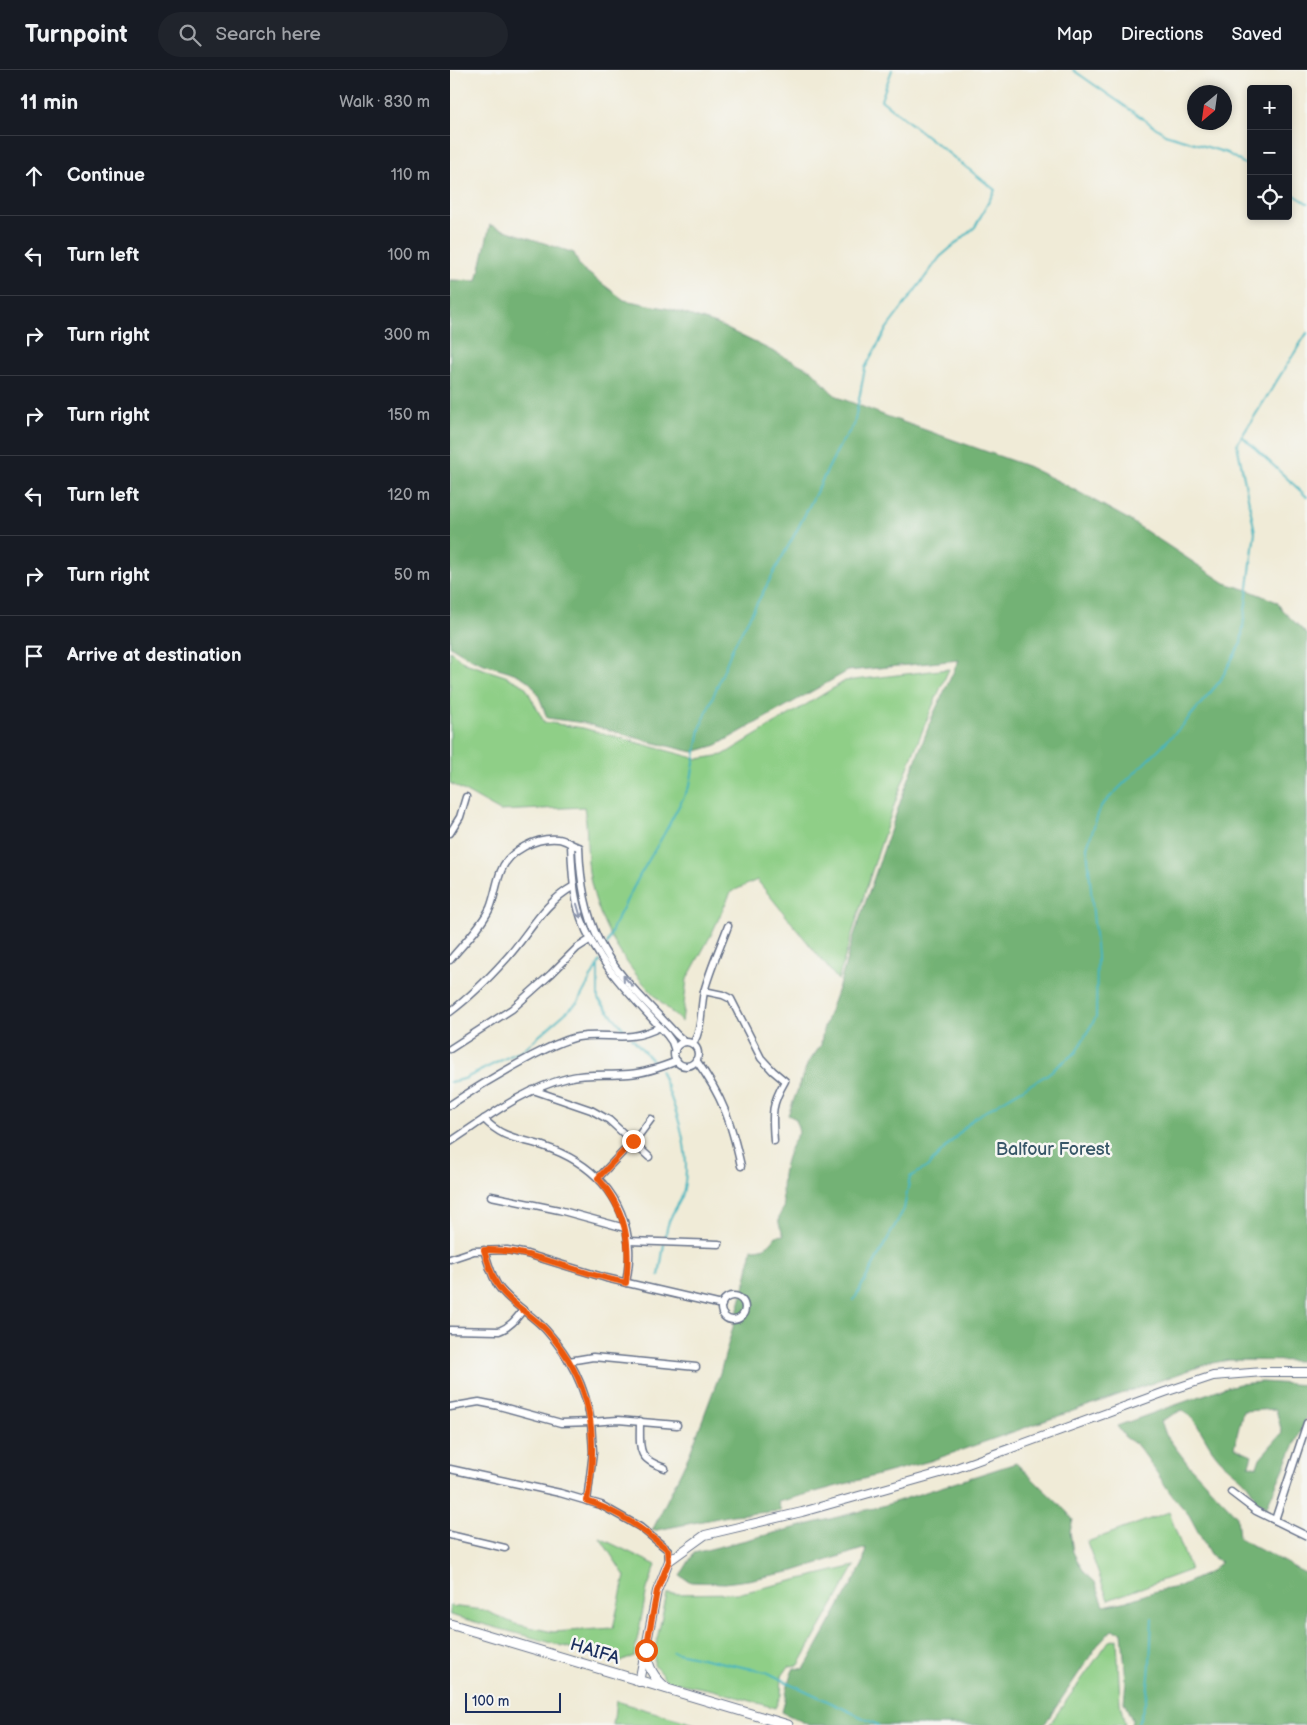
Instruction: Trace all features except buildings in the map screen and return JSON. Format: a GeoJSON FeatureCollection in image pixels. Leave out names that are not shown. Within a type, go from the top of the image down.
{"type":"FeatureCollection","features":[{"type":"Feature","properties":{"kind":"highway","name":"HAIFA"},"geometry":{"type":"LineString","coordinates":[[450,1624],[788,1725]]}},
{"type":"Feature","properties":{"kind":"highway"},"geometry":{"type":"LineString","coordinates":[[646,1650],[648,1667],[652,1675],[668,1690]]}},
{"type":"Feature","properties":{"kind":"main road"},"geometry":{"type":"LineString","coordinates":[[639,1682],[657,1591],[669,1561],[704,1535],[802,1512],[951,1470],[1213,1376],[1263,1372],[1307,1372]]}},
{"type":"Feature","properties":{"kind":"street"},"geometry":{"type":"LineString","coordinates":[[450,833],[460,817],[466,798]]}},
{"type":"Feature","properties":{"kind":"street"},"geometry":{"type":"LineString","coordinates":[[450,960],[485,917],[494,897],[505,862],[512,855],[531,843],[542,840],[560,839],[579,847],[588,910],[597,944]]}},
{"type":"Feature","properties":{"kind":"street"},"geometry":{"type":"LineString","coordinates":[[571,845],[572,872],[580,916],[591,939],[597,944],[614,970],[672,1042],[675,1051]]}},
{"type":"Feature","properties":{"kind":"street"},"geometry":{"type":"LineString","coordinates":[[450,1012],[462,1003],[506,958],[545,909],[561,893],[574,886]]}},
{"type":"Feature","properties":{"kind":"street"},"geometry":{"type":"LineString","coordinates":[[693,1044],[699,1031],[704,991],[708,976],[728,926]]}},
{"type":"Feature","properties":{"kind":"street"},"geometry":{"type":"LineString","coordinates":[[450,1049],[512,1009],[577,948],[591,939]]}},
{"type":"Feature","properties":{"kind":"street"},"geometry":{"type":"LineString","coordinates":[[614,970],[677,1036],[685,1042],[693,1044],[698,1053],[696,1060],[686,1065],[677,1061],[674,1056],[678,1045],[685,1042]]}},
{"type":"Feature","properties":{"kind":"street"},"geometry":{"type":"LineString","coordinates":[[704,991],[723,995],[731,999],[761,1058],[785,1080],[773,1104],[774,1141]]}},
{"type":"Feature","properties":{"kind":"street"},"geometry":{"type":"LineString","coordinates":[[450,1105],[501,1072],[548,1048],[577,1037],[637,1036],[660,1027]]}},
{"type":"Feature","properties":{"kind":"street"},"geometry":{"type":"LineString","coordinates":[[696,1060],[712,1082],[726,1110],[734,1134],[740,1166]]}},
{"type":"Feature","properties":{"kind":"street"},"geometry":{"type":"LineString","coordinates":[[450,1142],[505,1105],[533,1090],[569,1077],[591,1074],[631,1074],[677,1061]]}},
{"type":"Feature","properties":{"kind":"street"},"geometry":{"type":"LineString","coordinates":[[533,1090],[591,1110],[609,1120],[649,1157]]}},
{"type":"Feature","properties":{"kind":"street"},"geometry":{"type":"LineString","coordinates":[[484,1119],[497,1132],[506,1136],[541,1145],[572,1158],[598,1178],[609,1190],[619,1208],[628,1241],[629,1262],[626,1283]]}},
{"type":"Feature","properties":{"kind":"street"},"geometry":{"type":"LineString","coordinates":[[598,1178],[651,1119]]}},
{"type":"Feature","properties":{"kind":"street"},"geometry":{"type":"LineString","coordinates":[[491,1196],[559,1210],[625,1228]]}},
{"type":"Feature","properties":{"kind":"street"},"geometry":{"type":"LineString","coordinates":[[628,1241],[719,1244]]}},
{"type":"Feature","properties":{"kind":"street"},"geometry":{"type":"LineString","coordinates":[[450,1259],[474,1250],[507,1250],[626,1283],[722,1305]]}},
{"type":"Feature","properties":{"kind":"street"},"geometry":{"type":"LineString","coordinates":[[484,1250],[492,1275],[498,1286],[511,1300],[546,1330],[569,1361],[582,1384],[591,1422],[593,1452],[587,1501]]}},
{"type":"Feature","properties":{"kind":"street"},"geometry":{"type":"LineString","coordinates":[[450,1330],[499,1331],[506,1328],[523,1310]]}},
{"type":"Feature","properties":{"kind":"street"},"geometry":{"type":"LineString","coordinates":[[569,1361],[592,1357],[696,1367]]}},
{"type":"Feature","properties":{"kind":"street"},"geometry":{"type":"LineString","coordinates":[[450,1407],[479,1402],[562,1423],[618,1420],[677,1425]]}},
{"type":"Feature","properties":{"kind":"street"},"geometry":{"type":"LineString","coordinates":[[640,1421],[640,1443],[644,1457],[653,1464],[665,1468]]}},
{"type":"Feature","properties":{"kind":"street"},"geometry":{"type":"LineString","coordinates":[[1275,1520],[1307,1423]]}},
{"type":"Feature","properties":{"kind":"street"},"geometry":{"type":"LineString","coordinates":[[450,1469],[560,1493],[617,1513],[640,1527],[668,1550],[669,1561]]}},
{"type":"Feature","properties":{"kind":"street"},"geometry":{"type":"LineString","coordinates":[[1231,1492],[1256,1511],[1307,1536]]}},
{"type":"Feature","properties":{"kind":"street"},"geometry":{"type":"LineString","coordinates":[[450,1535],[505,1548]]}},
{"type":"Feature","properties":{"kind":"green space","name":"Balfour Forest"},"geometry":{"type":"Polygon","coordinates":[[[490,225],[574,253],[580,267],[624,300],[670,309],[717,324],[811,370],[840,398],[1027,466],[1062,483],[1126,518],[1225,583],[1277,602],[1282,610],[1307,634],[1307,1361],[1229,1360],[1207,1364],[930,1461],[778,1502],[781,1511],[733,1515],[652,1531],[690,1453],[720,1373],[746,1281],[752,1249],[763,1248],[776,1236],[784,1235],[779,1221],[784,1208],[782,1188],[784,1169],[786,1159],[799,1133],[796,1119],[788,1115],[807,1065],[821,1045],[823,1030],[840,983],[851,944],[903,794],[933,715],[959,660],[848,671],[717,745],[693,752],[584,723],[547,718],[537,692],[527,680],[515,673],[477,661],[450,646],[450,280],[477,281],[490,225]]]}},
{"type":"Feature","properties":{"kind":"green space"},"geometry":{"type":"Polygon","coordinates":[[[450,651],[465,663],[505,676],[525,686],[544,722],[583,728],[698,759],[723,755],[845,681],[949,669],[902,783],[875,861],[838,980],[757,880],[731,892],[712,933],[687,979],[682,1022],[649,990],[635,973],[622,955],[601,916],[589,872],[584,807],[500,811],[450,783],[450,651]]]}},
{"type":"Feature","properties":{"kind":"green space"},"geometry":{"type":"Polygon","coordinates":[[[1262,1382],[1307,1385],[1307,1417],[1266,1508],[1255,1500],[1253,1493],[1245,1482],[1217,1456],[1188,1414],[1182,1410],[1161,1421],[1166,1435],[1187,1463],[1237,1516],[1239,1538],[1307,1574],[1307,1725],[1131,1725],[1132,1720],[1124,1702],[1126,1682],[1122,1632],[1112,1630],[1097,1646],[1044,1725],[809,1725],[782,1712],[790,1678],[794,1668],[804,1669],[810,1659],[863,1564],[866,1548],[794,1571],[748,1580],[725,1583],[691,1582],[680,1576],[694,1553],[882,1506],[1016,1463],[1073,1520],[1070,1531],[1073,1552],[1084,1572],[1095,1582],[1104,1606],[1127,1601],[1156,1591],[1178,1587],[1210,1572],[1221,1562],[1211,1556],[1189,1515],[1171,1494],[1147,1458],[1137,1445],[1125,1437],[1117,1426],[1239,1384],[1262,1382]],[[1276,1409],[1243,1411],[1234,1447],[1252,1455],[1249,1465],[1257,1467],[1260,1458],[1282,1433],[1276,1409]]]}},
{"type":"Feature","properties":{"kind":"green space"},"geometry":{"type":"Polygon","coordinates":[[[1169,1512],[1190,1570],[1108,1600],[1087,1542],[1169,1512]]]}},
{"type":"Feature","properties":{"kind":"green space"},"geometry":{"type":"Polygon","coordinates":[[[600,1538],[656,1565],[647,1589],[634,1656],[621,1662],[450,1615],[450,1606],[484,1610],[515,1624],[553,1632],[613,1628],[625,1576],[600,1538]]]}},
{"type":"Feature","properties":{"kind":"green space"},"geometry":{"type":"Polygon","coordinates":[[[855,1566],[799,1665],[789,1666],[782,1676],[781,1695],[775,1708],[713,1690],[667,1681],[654,1665],[655,1648],[667,1594],[741,1593],[855,1566]]]}},
{"type":"Feature","properties":{"kind":"green space"},"geometry":{"type":"Polygon","coordinates":[[[1117,1639],[1120,1703],[1125,1725],[1049,1725],[1109,1641],[1117,1639]]]}},
{"type":"Feature","properties":{"kind":"green space"},"geometry":{"type":"Polygon","coordinates":[[[616,1701],[698,1725],[613,1725],[616,1701]]]}},
{"type":"Feature","properties":{"kind":"waterway"},"geometry":{"type":"LineString","coordinates":[[606,947],[614,925],[690,785],[700,729],[733,647],[797,530],[840,445],[854,425],[865,368],[887,328],[940,257],[975,227],[995,190],[881,100],[892,70]]}},
{"type":"Feature","properties":{"kind":"waterway"},"geometry":{"type":"LineString","coordinates":[[1073,70],[1165,134],[1227,153],[1247,166]]}},
{"type":"Feature","properties":{"kind":"waterway"},"geometry":{"type":"LineString","coordinates":[[1292,194],[1307,203]]}},
{"type":"Feature","properties":{"kind":"waterway"},"geometry":{"type":"LineString","coordinates":[[854,1300],[904,1209],[910,1177],[927,1167],[974,1118],[1045,1076],[1076,1052],[1096,1017],[1097,956],[1087,847],[1101,806],[1183,725],[1220,681],[1241,643],[1255,532],[1237,444],[1307,333]]}},
{"type":"Feature","properties":{"kind":"waterway"},"geometry":{"type":"LineString","coordinates":[[1242,436],[1307,497]]}},
{"type":"Feature","properties":{"kind":"waterway"},"geometry":{"type":"LineString","coordinates":[[450,1082],[464,1079],[524,1049],[578,1002],[600,961]]}},
{"type":"Feature","properties":{"kind":"waterway"},"geometry":{"type":"LineString","coordinates":[[598,966],[598,999],[629,1035]]}},
{"type":"Feature","properties":{"kind":"waterway"},"geometry":{"type":"LineString","coordinates":[[632,1038],[657,1066]]}},
{"type":"Feature","properties":{"kind":"waterway"},"geometry":{"type":"LineString","coordinates":[[660,1070],[677,1115],[686,1162],[686,1178],[683,1193],[672,1214],[665,1240]]}},
{"type":"Feature","properties":{"kind":"waterway"},"geometry":{"type":"LineString","coordinates":[[659,1276],[664,1244]]}},
{"type":"Feature","properties":{"kind":"waterway"},"geometry":{"type":"LineString","coordinates":[[1137,1725],[1148,1687],[1152,1618]]}},
{"type":"Feature","properties":{"kind":"waterway"},"geometry":{"type":"LineString","coordinates":[[673,1652],[766,1672],[878,1725]]}},
{"type":"Feature","properties":{"kind":"route"},"geometry":{"type":"LineString","coordinates":[[633,1141],[598,1178],[609,1190],[619,1208],[626,1230],[629,1262],[626,1283],[527,1254],[507,1250],[484,1250],[492,1275],[498,1286],[511,1300],[546,1330],[567,1358],[582,1384],[589,1409],[593,1452],[592,1473],[587,1501],[617,1513],[640,1527],[668,1550],[669,1561],[657,1591],[646,1650]]}}]}
